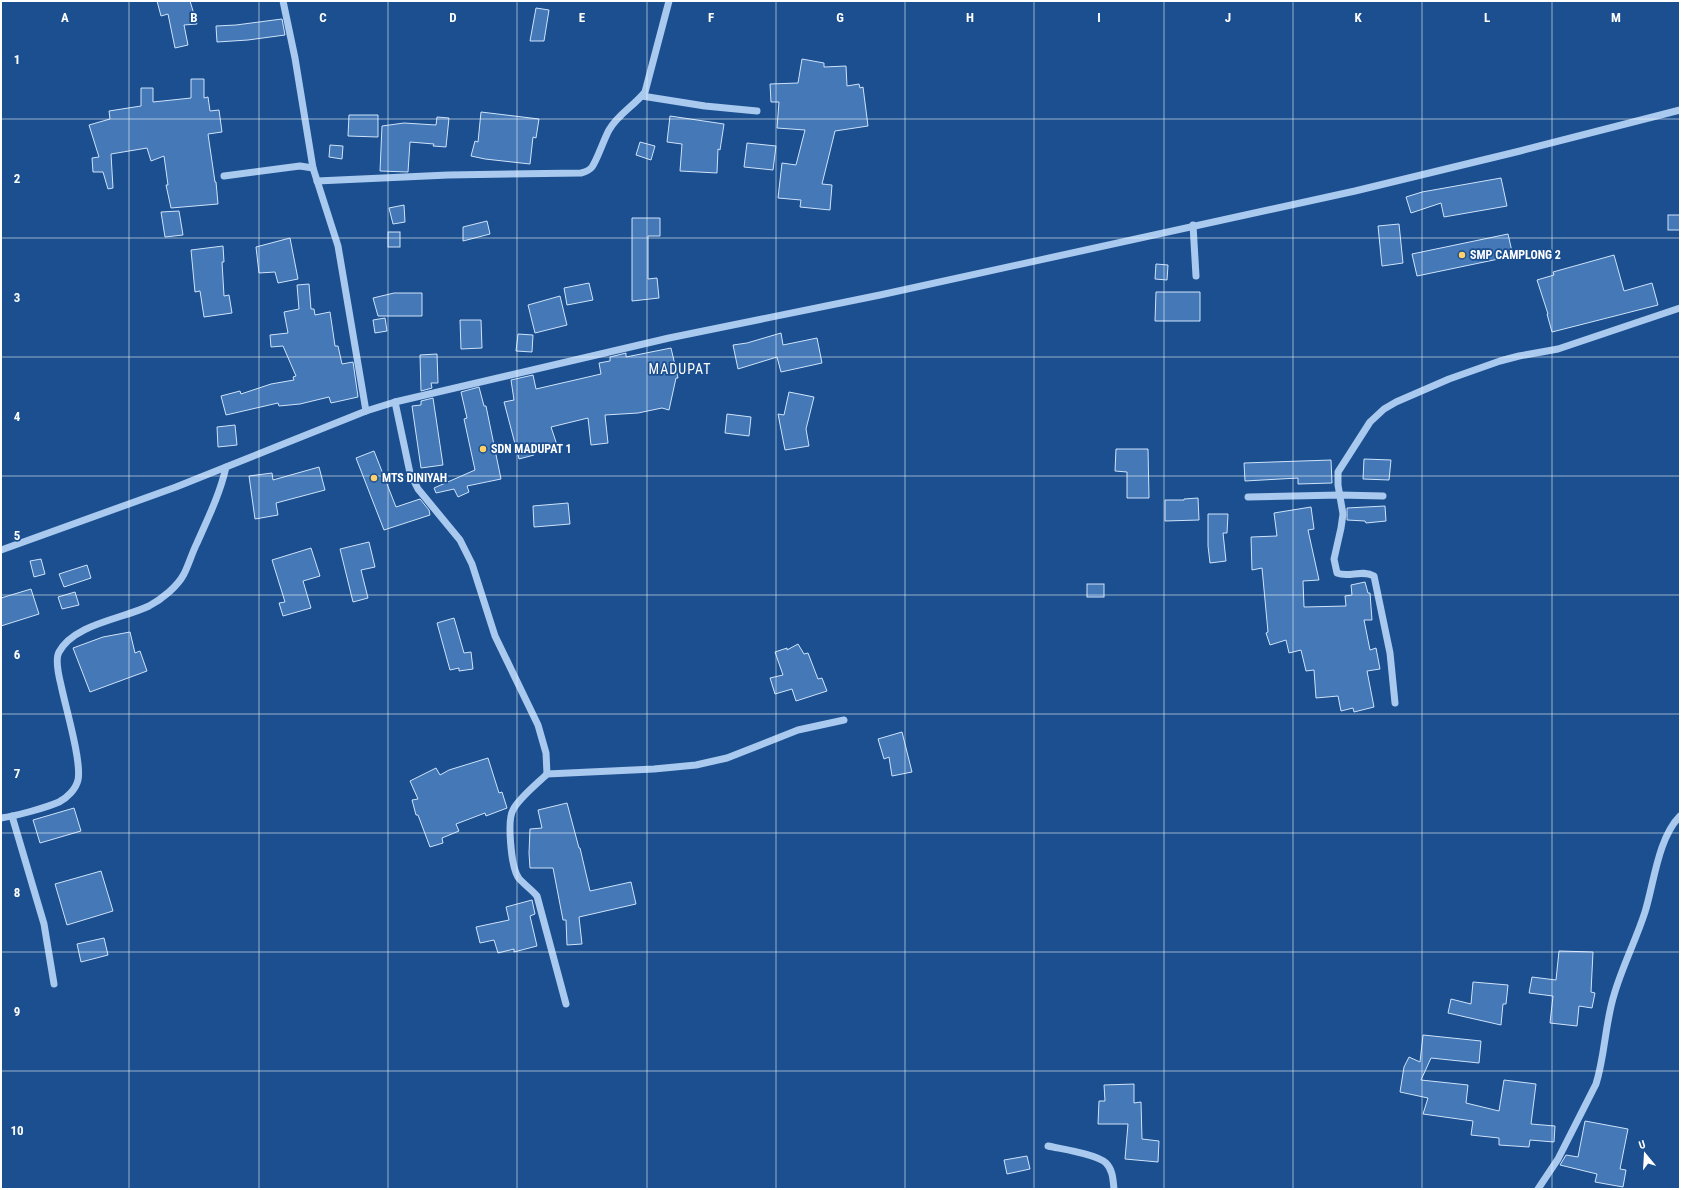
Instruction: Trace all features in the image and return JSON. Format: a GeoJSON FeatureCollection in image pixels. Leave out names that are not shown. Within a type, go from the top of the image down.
{"type":"FeatureCollection","features":[{"type":"Feature","properties":{"kind":"street"},"geometry":{"type":"LineString","coordinates":[[283,1],[295,58],[313,168],[338,246],[366,411]]}},
{"type":"Feature","properties":{"kind":"street"},"geometry":{"type":"LineString","coordinates":[[317,181],[448,175],[581,173],[587,171],[592,166],[600,147],[615,120],[642,96],[648,84],[669,1]]}},
{"type":"Feature","properties":{"kind":"street"},"geometry":{"type":"LineString","coordinates":[[642,96],[705,106],[757,111]]}},
{"type":"Feature","properties":{"kind":"street"},"geometry":{"type":"LineString","coordinates":[[1,550],[226,467],[366,411],[395,402],[669,338],[887,294],[1091,250],[1520,151],[1680,110]]}},
{"type":"Feature","properties":{"kind":"street"},"geometry":{"type":"LineString","coordinates":[[224,176],[300,166],[313,168]]}},
{"type":"Feature","properties":{"kind":"street"},"geometry":{"type":"LineString","coordinates":[[1194,225],[1196,276]]}},
{"type":"Feature","properties":{"kind":"street"},"geometry":{"type":"LineString","coordinates":[[1395,703],[1390,652],[1374,576],[1368,573],[1343,576],[1337,573],[1334,559],[1341,528],[1342,514],[1338,472],[1370,422],[1384,409],[1396,402],[1449,379],[1500,361],[1558,349],[1680,308]]}},
{"type":"Feature","properties":{"kind":"street"},"geometry":{"type":"LineString","coordinates":[[395,402],[410,473],[418,489],[460,540],[472,564],[495,636],[538,725],[546,752],[547,774]]}},
{"type":"Feature","properties":{"kind":"street"},"geometry":{"type":"LineString","coordinates":[[1,818],[60,802],[72,793],[78,780],[78,758],[58,673],[58,653],[65,644],[76,635],[92,626],[150,606],[171,591],[184,574],[216,502],[226,467]]}},
{"type":"Feature","properties":{"kind":"street"},"geometry":{"type":"LineString","coordinates":[[1248,497],[1340,495],[1383,496]]}},
{"type":"Feature","properties":{"kind":"street"},"geometry":{"type":"LineString","coordinates":[[566,1004],[537,896],[518,878],[513,861],[510,822],[512,811],[517,804],[547,774],[654,769],[696,765],[728,758],[798,730],[844,720]]}},
{"type":"Feature","properties":{"kind":"street"},"geometry":{"type":"LineString","coordinates":[[12,816],[44,924],[54,984]]}},
{"type":"Feature","properties":{"kind":"street"},"geometry":{"type":"LineString","coordinates":[[1538,1189],[1558,1159],[1596,1084],[1600,1072],[1608,1020],[1622,968],[1644,913],[1663,846],[1672,824],[1680,816]]}},
{"type":"Feature","properties":{"kind":"street"},"geometry":{"type":"LineString","coordinates":[[1048,1146],[1089,1155],[1105,1162],[1113,1174],[1114,1189]]}},
{"type":"Feature","properties":{"kind":"building"},"geometry":{"type":"Polygon","coordinates":[[[157,1],[190,1],[197,24],[184,25],[188,45],[175,48],[168,14],[161,16],[157,1]]]}},
{"type":"Feature","properties":{"kind":"building"},"geometry":{"type":"Polygon","coordinates":[[[536,8],[549,10],[544,41],[530,41],[536,8]]]}},
{"type":"Feature","properties":{"kind":"building"},"geometry":{"type":"Polygon","coordinates":[[[282,19],[285,35],[217,42],[216,26],[282,19]]]}},
{"type":"Feature","properties":{"kind":"building"},"geometry":{"type":"Polygon","coordinates":[[[802,59],[824,63],[824,67],[846,66],[847,86],[859,84],[860,88],[863,87],[868,126],[835,131],[822,184],[832,185],[830,210],[800,207],[801,200],[778,198],[782,163],[796,165],[805,130],[777,128],[779,102],[771,102],[770,84],[798,83],[802,59]]]}},
{"type":"Feature","properties":{"kind":"building"},"geometry":{"type":"Polygon","coordinates":[[[191,79],[204,79],[204,98],[208,97],[210,111],[219,110],[222,132],[208,134],[218,204],[171,208],[166,185],[168,185],[164,156],[151,161],[147,148],[111,154],[113,188],[108,189],[103,172],[93,172],[92,158],[99,157],[89,125],[110,119],[109,111],[141,106],[141,88],[153,88],[153,102],[191,98],[191,79]]]}},
{"type":"Feature","properties":{"kind":"building"},"geometry":{"type":"Polygon","coordinates":[[[481,112],[539,119],[536,138],[533,137],[530,164],[471,156],[475,141],[478,142],[481,112]]]}},
{"type":"Feature","properties":{"kind":"building"},"geometry":{"type":"Polygon","coordinates":[[[349,115],[378,115],[378,137],[348,136],[349,115]]]}},
{"type":"Feature","properties":{"kind":"building"},"geometry":{"type":"Polygon","coordinates":[[[670,116],[724,124],[720,150],[718,149],[717,173],[680,171],[682,144],[667,142],[670,116]]]}},
{"type":"Feature","properties":{"kind":"building"},"geometry":{"type":"Polygon","coordinates":[[[437,117],[449,118],[446,147],[433,146],[434,144],[410,142],[408,172],[380,171],[382,126],[404,123],[436,125],[437,117]]]}},
{"type":"Feature","properties":{"kind":"building"},"geometry":{"type":"Polygon","coordinates":[[[640,142],[655,146],[651,160],[636,155],[640,142]]]}},
{"type":"Feature","properties":{"kind":"building"},"geometry":{"type":"Polygon","coordinates":[[[747,143],[776,146],[773,170],[744,167],[747,143]]]}},
{"type":"Feature","properties":{"kind":"building"},"geometry":{"type":"Polygon","coordinates":[[[330,145],[343,146],[342,159],[329,157],[330,145]]]}},
{"type":"Feature","properties":{"kind":"building","name":"SMP CAMPLONG 2"},"geometry":{"type":"Polygon","coordinates":[[[1501,178],[1507,206],[1444,217],[1441,203],[1411,213],[1406,197],[1422,192],[1501,178]]]}},
{"type":"Feature","properties":{"kind":"building"},"geometry":{"type":"Polygon","coordinates":[[[404,205],[405,222],[393,224],[389,208],[404,205]]]}},
{"type":"Feature","properties":{"kind":"building"},"geometry":{"type":"Polygon","coordinates":[[[179,211],[183,235],[165,237],[161,212],[179,211]]]}},
{"type":"Feature","properties":{"kind":"building"},"geometry":{"type":"Polygon","coordinates":[[[1668,215],[1680,215],[1680,230],[1668,230],[1668,215]]]}},
{"type":"Feature","properties":{"kind":"building"},"geometry":{"type":"Polygon","coordinates":[[[632,218],[660,218],[660,236],[648,236],[648,279],[657,278],[659,298],[632,301],[632,218]]]}},
{"type":"Feature","properties":{"kind":"building"},"geometry":{"type":"Polygon","coordinates":[[[487,221],[490,234],[463,241],[463,227],[487,221]]]}},
{"type":"Feature","properties":{"kind":"building"},"geometry":{"type":"Polygon","coordinates":[[[1399,224],[1403,263],[1382,266],[1378,226],[1399,224]]]}},
{"type":"Feature","properties":{"kind":"building"},"geometry":{"type":"Polygon","coordinates":[[[388,232],[400,232],[400,247],[388,247],[388,232]]]}},
{"type":"Feature","properties":{"kind":"building","name":"SMP CAMPLONG 2"},"geometry":{"type":"Polygon","coordinates":[[[1508,234],[1513,256],[1417,276],[1412,254],[1508,234]]]}},
{"type":"Feature","properties":{"kind":"building"},"geometry":{"type":"Polygon","coordinates":[[[290,238],[298,279],[278,283],[275,272],[259,273],[256,247],[290,238]]]}},
{"type":"Feature","properties":{"kind":"building"},"geometry":{"type":"Polygon","coordinates":[[[223,246],[224,262],[222,262],[224,296],[229,295],[232,313],[204,317],[200,291],[195,292],[191,250],[223,246]]]}},
{"type":"Feature","properties":{"kind":"building"},"geometry":{"type":"Polygon","coordinates":[[[1614,255],[1624,291],[1652,283],[1658,305],[1552,332],[1537,280],[1554,275],[1553,272],[1614,255]]]}},
{"type":"Feature","properties":{"kind":"building"},"geometry":{"type":"Polygon","coordinates":[[[1156,264],[1168,265],[1167,280],[1155,279],[1156,264]]]}},
{"type":"Feature","properties":{"kind":"building"},"geometry":{"type":"Polygon","coordinates":[[[589,283],[593,300],[567,305],[564,288],[589,283]]]}},
{"type":"Feature","properties":{"kind":"building"},"geometry":{"type":"Polygon","coordinates":[[[309,284],[311,309],[314,309],[315,315],[330,312],[335,346],[338,346],[342,364],[353,362],[358,397],[331,403],[329,397],[300,404],[279,406],[278,403],[226,415],[221,396],[240,391],[241,394],[271,384],[294,380],[293,377],[296,376],[283,346],[271,347],[270,335],[288,333],[284,312],[299,309],[297,285],[309,284]]]}},
{"type":"Feature","properties":{"kind":"building"},"geometry":{"type":"Polygon","coordinates":[[[1156,292],[1200,292],[1200,321],[1155,321],[1156,292]]]}},
{"type":"Feature","properties":{"kind":"building"},"geometry":{"type":"Polygon","coordinates":[[[394,293],[422,293],[422,316],[378,316],[373,298],[394,293]]]}},
{"type":"Feature","properties":{"kind":"building"},"geometry":{"type":"Polygon","coordinates":[[[560,296],[567,325],[535,333],[528,305],[560,296]]]}},
{"type":"Feature","properties":{"kind":"building"},"geometry":{"type":"Polygon","coordinates":[[[385,318],[387,331],[375,333],[373,320],[385,318]]]}},
{"type":"Feature","properties":{"kind":"building"},"geometry":{"type":"Polygon","coordinates":[[[460,320],[481,320],[482,348],[461,349],[460,320]]]}},
{"type":"Feature","properties":{"kind":"building"},"geometry":{"type":"Polygon","coordinates":[[[781,333],[783,345],[817,338],[822,363],[781,372],[777,357],[738,369],[733,345],[747,343],[781,333]]]}},
{"type":"Feature","properties":{"kind":"building"},"geometry":{"type":"Polygon","coordinates":[[[518,334],[533,335],[532,352],[516,351],[518,334]]]}},
{"type":"Feature","properties":{"kind":"building"},"geometry":{"type":"Polygon","coordinates":[[[671,348],[678,378],[676,378],[669,410],[662,408],[638,413],[605,415],[608,443],[591,445],[588,418],[551,427],[557,445],[533,452],[534,455],[519,459],[504,402],[514,400],[511,380],[533,375],[536,389],[601,374],[599,363],[610,361],[610,357],[626,353],[626,357],[671,348]]]}},
{"type":"Feature","properties":{"kind":"building"},"geometry":{"type":"Polygon","coordinates":[[[437,354],[438,383],[431,383],[432,388],[421,391],[420,355],[437,354]]]}},
{"type":"Feature","properties":{"kind":"building"},"geometry":{"type":"Polygon","coordinates":[[[479,387],[484,406],[486,406],[501,479],[467,486],[469,492],[458,497],[454,489],[436,493],[434,488],[475,470],[464,419],[467,418],[461,392],[479,387]]]}},
{"type":"Feature","properties":{"kind":"building"},"geometry":{"type":"Polygon","coordinates":[[[789,392],[814,397],[806,429],[809,446],[785,450],[778,414],[784,415],[789,392]]]}},
{"type":"Feature","properties":{"kind":"building"},"geometry":{"type":"Polygon","coordinates":[[[433,398],[443,465],[421,468],[412,406],[421,405],[421,401],[433,398]]]}},
{"type":"Feature","properties":{"kind":"building"},"geometry":{"type":"Polygon","coordinates":[[[727,414],[751,417],[749,436],[725,433],[727,414]]]}},
{"type":"Feature","properties":{"kind":"building"},"geometry":{"type":"Polygon","coordinates":[[[235,425],[237,445],[218,447],[217,427],[235,425]]]}},
{"type":"Feature","properties":{"kind":"building"},"geometry":{"type":"Polygon","coordinates":[[[1116,449],[1148,449],[1149,498],[1127,498],[1127,472],[1115,471],[1116,449]]]}},
{"type":"Feature","properties":{"kind":"building","name":"MTS DINIYAH"},"geometry":{"type":"Polygon","coordinates":[[[374,451],[396,507],[420,499],[429,510],[430,515],[384,530],[356,458],[374,451]]]}},
{"type":"Feature","properties":{"kind":"building"},"geometry":{"type":"Polygon","coordinates":[[[1364,459],[1391,460],[1389,480],[1363,479],[1364,459]]]}},
{"type":"Feature","properties":{"kind":"building"},"geometry":{"type":"Polygon","coordinates":[[[1331,460],[1332,483],[1298,484],[1298,478],[1245,481],[1244,463],[1331,460]]]}},
{"type":"Feature","properties":{"kind":"building"},"geometry":{"type":"Polygon","coordinates":[[[319,467],[325,490],[276,503],[278,515],[255,519],[249,476],[272,473],[273,480],[319,467]]]}},
{"type":"Feature","properties":{"kind":"building"},"geometry":{"type":"Polygon","coordinates":[[[1198,498],[1199,520],[1165,521],[1165,500],[1198,498]]]}},
{"type":"Feature","properties":{"kind":"building"},"geometry":{"type":"Polygon","coordinates":[[[568,503],[570,524],[534,527],[533,506],[568,503]]]}},
{"type":"Feature","properties":{"kind":"building"},"geometry":{"type":"Polygon","coordinates":[[[1385,506],[1386,521],[1366,523],[1365,521],[1347,520],[1347,508],[1385,506]]]}},
{"type":"Feature","properties":{"kind":"building"},"geometry":{"type":"Polygon","coordinates":[[[1311,507],[1314,529],[1308,530],[1319,580],[1303,581],[1304,607],[1346,606],[1345,596],[1352,595],[1351,585],[1365,582],[1368,593],[1370,593],[1372,620],[1364,620],[1370,650],[1376,648],[1380,669],[1367,671],[1374,707],[1354,712],[1353,708],[1341,711],[1338,696],[1316,698],[1314,670],[1306,671],[1301,650],[1289,653],[1286,640],[1270,645],[1266,633],[1268,632],[1262,568],[1252,570],[1251,537],[1277,536],[1274,513],[1311,507]]]}},
{"type":"Feature","properties":{"kind":"building"},"geometry":{"type":"Polygon","coordinates":[[[1208,514],[1228,514],[1227,533],[1223,533],[1226,561],[1210,563],[1208,546],[1208,514]]]}},
{"type":"Feature","properties":{"kind":"building"},"geometry":{"type":"Polygon","coordinates":[[[369,542],[375,567],[361,570],[368,598],[353,602],[340,549],[369,542]]]}},
{"type":"Feature","properties":{"kind":"building"},"geometry":{"type":"Polygon","coordinates":[[[311,548],[320,576],[303,581],[311,608],[283,616],[279,603],[285,602],[272,560],[311,548]]]}},
{"type":"Feature","properties":{"kind":"building"},"geometry":{"type":"Polygon","coordinates":[[[41,559],[45,574],[34,577],[30,561],[41,559]]]}},
{"type":"Feature","properties":{"kind":"building"},"geometry":{"type":"Polygon","coordinates":[[[87,565],[91,578],[64,587],[59,574],[87,565]]]}},
{"type":"Feature","properties":{"kind":"building"},"geometry":{"type":"Polygon","coordinates":[[[1087,584],[1104,584],[1104,597],[1087,597],[1087,584]]]}},
{"type":"Feature","properties":{"kind":"building"},"geometry":{"type":"Polygon","coordinates":[[[31,589],[39,614],[1,626],[1,598],[31,589]]]}},
{"type":"Feature","properties":{"kind":"building"},"geometry":{"type":"Polygon","coordinates":[[[75,592],[79,605],[62,609],[58,597],[75,592]]]}},
{"type":"Feature","properties":{"kind":"building"},"geometry":{"type":"Polygon","coordinates":[[[454,618],[464,653],[471,652],[473,669],[459,671],[459,668],[450,670],[437,623],[454,618]]]}},
{"type":"Feature","properties":{"kind":"building"},"geometry":{"type":"Polygon","coordinates":[[[130,632],[135,653],[140,651],[147,671],[90,692],[73,648],[103,637],[130,632]]]}},
{"type":"Feature","properties":{"kind":"building"},"geometry":{"type":"Polygon","coordinates":[[[798,644],[804,654],[808,653],[818,679],[822,678],[827,691],[796,701],[792,689],[775,694],[770,678],[783,675],[775,652],[787,648],[787,650],[798,644]]]}},
{"type":"Feature","properties":{"kind":"building"},"geometry":{"type":"Polygon","coordinates":[[[902,732],[912,772],[892,776],[889,757],[884,759],[878,739],[902,732]]]}},
{"type":"Feature","properties":{"kind":"building"},"geometry":{"type":"Polygon","coordinates":[[[488,758],[499,793],[502,792],[507,808],[486,816],[485,813],[456,824],[459,831],[442,838],[443,843],[430,847],[418,815],[416,815],[412,800],[418,799],[410,781],[436,768],[440,775],[449,770],[488,758]]]}},
{"type":"Feature","properties":{"kind":"building"},"geometry":{"type":"Polygon","coordinates":[[[567,803],[590,891],[631,882],[636,904],[579,917],[582,944],[567,945],[566,920],[563,920],[553,868],[530,868],[529,853],[530,829],[542,828],[538,810],[567,803]]]}},
{"type":"Feature","properties":{"kind":"building"},"geometry":{"type":"Polygon","coordinates":[[[74,808],[81,831],[40,843],[33,820],[74,808]]]}},
{"type":"Feature","properties":{"kind":"building"},"geometry":{"type":"Polygon","coordinates":[[[101,871],[113,911],[67,925],[55,884],[101,871]]]}},
{"type":"Feature","properties":{"kind":"building"},"geometry":{"type":"Polygon","coordinates":[[[532,900],[535,914],[530,916],[537,946],[514,952],[514,949],[498,953],[494,940],[480,943],[476,927],[509,920],[506,907],[532,900]]]}},
{"type":"Feature","properties":{"kind":"building"},"geometry":{"type":"Polygon","coordinates":[[[104,938],[108,955],[81,962],[77,944],[104,938]]]}},
{"type":"Feature","properties":{"kind":"building"},"geometry":{"type":"Polygon","coordinates":[[[1559,951],[1593,952],[1591,992],[1595,993],[1592,1008],[1579,1006],[1577,1026],[1550,1023],[1553,996],[1529,993],[1532,977],[1556,980],[1559,951]]]}},
{"type":"Feature","properties":{"kind":"building"},"geometry":{"type":"Polygon","coordinates":[[[1473,982],[1508,985],[1506,1004],[1503,1004],[1501,1025],[1448,1013],[1451,999],[1471,1004],[1473,982]]]}},
{"type":"Feature","properties":{"kind":"building"},"geometry":{"type":"Polygon","coordinates":[[[1423,1035],[1481,1041],[1479,1063],[1431,1058],[1421,1080],[1468,1085],[1466,1103],[1499,1111],[1504,1080],[1536,1084],[1531,1124],[1555,1126],[1554,1142],[1530,1140],[1529,1147],[1499,1145],[1499,1138],[1471,1135],[1473,1121],[1423,1114],[1428,1098],[1400,1092],[1404,1067],[1409,1057],[1420,1062],[1423,1035]]]}},
{"type":"Feature","properties":{"kind":"building"},"geometry":{"type":"Polygon","coordinates":[[[1134,1084],[1134,1103],[1141,1102],[1142,1139],[1159,1141],[1158,1162],[1125,1159],[1128,1124],[1098,1124],[1099,1101],[1105,1101],[1104,1085],[1134,1084]]]}},
{"type":"Feature","properties":{"kind":"building"},"geometry":{"type":"Polygon","coordinates":[[[1585,1121],[1628,1129],[1620,1169],[1626,1170],[1623,1187],[1595,1182],[1597,1174],[1560,1165],[1566,1155],[1578,1157],[1585,1121]]]}},
{"type":"Feature","properties":{"kind":"building"},"geometry":{"type":"Polygon","coordinates":[[[1027,1156],[1030,1169],[1007,1174],[1004,1160],[1027,1156]]]}},
{"type":"Feature","properties":{"kind":"place","name":"SMP CAMPLONG 2"},"geometry":{"type":"Point","coordinates":[1462,255]}},
{"type":"Feature","properties":{"kind":"place","name":"SDN MADUPAT 1"},"geometry":{"type":"Point","coordinates":[483,449]}},
{"type":"Feature","properties":{"kind":"place","name":"MTS DINIYAH"},"geometry":{"type":"Point","coordinates":[374,478]}},
{"type":"Feature","properties":{"kind":"district","name":"MADUPAT"},"geometry":{"type":"Point","coordinates":[680,369]}}]}
